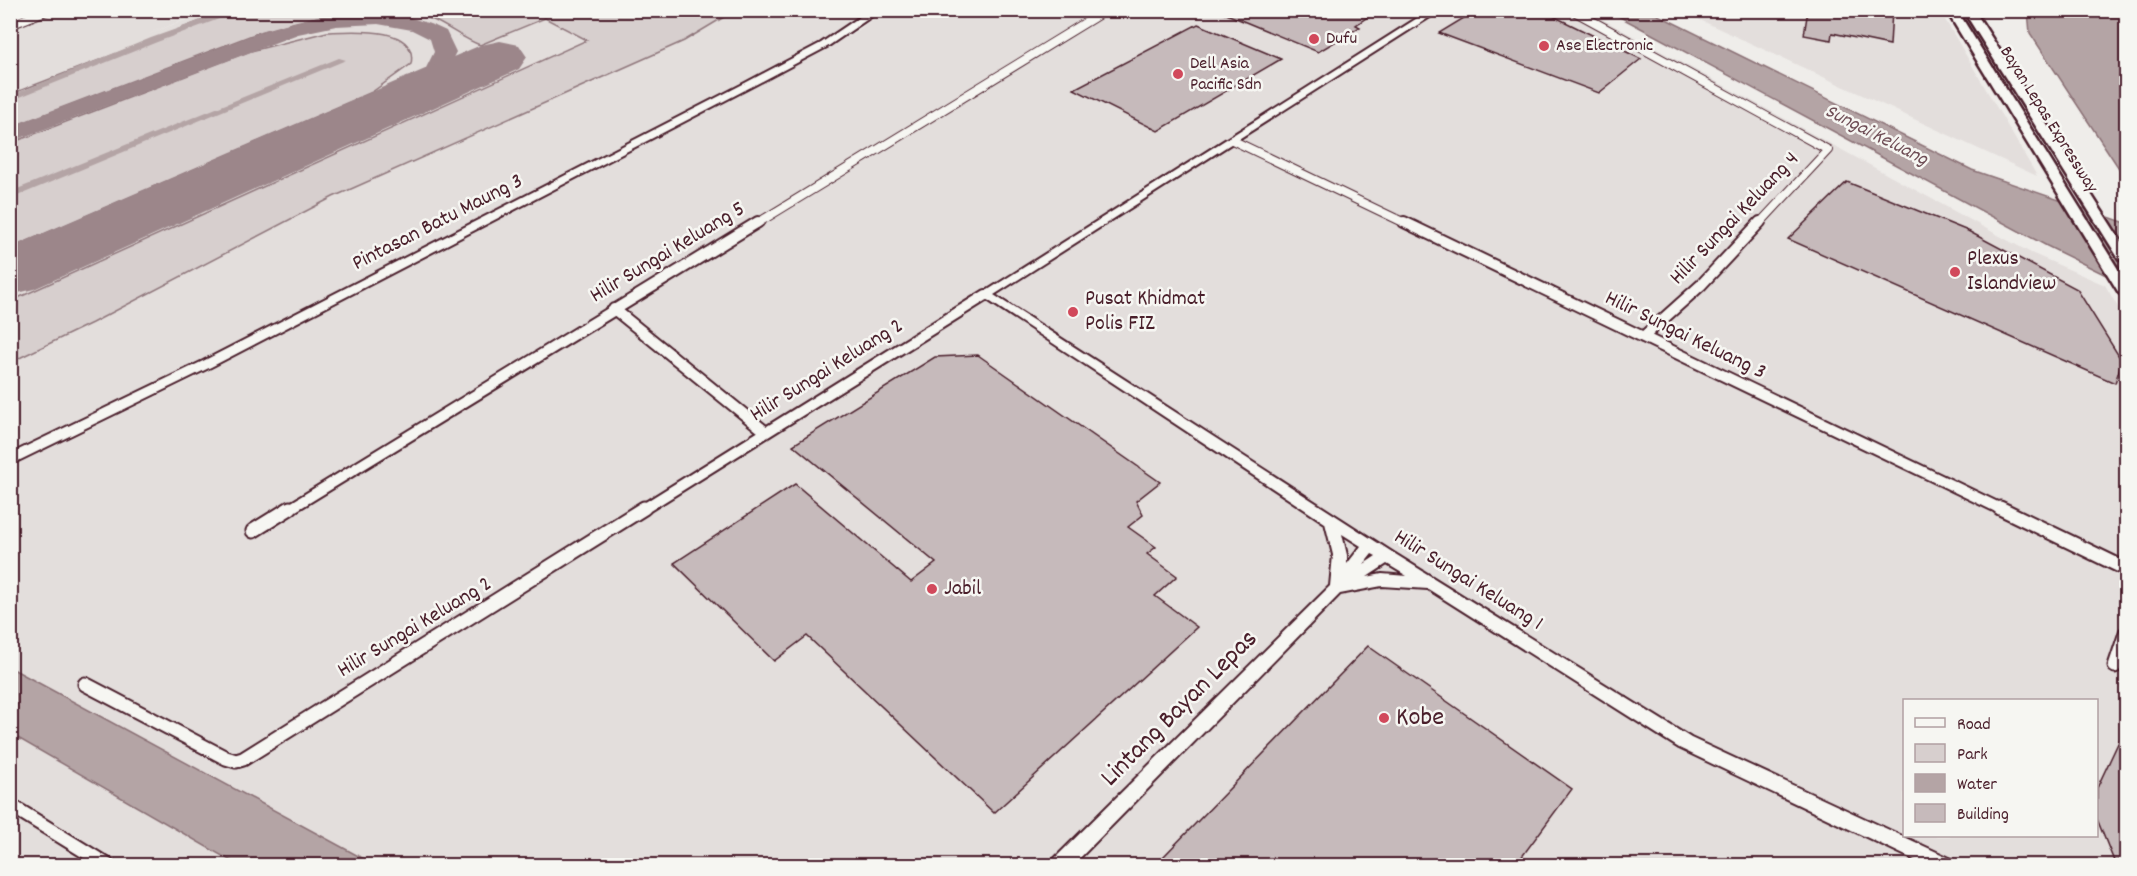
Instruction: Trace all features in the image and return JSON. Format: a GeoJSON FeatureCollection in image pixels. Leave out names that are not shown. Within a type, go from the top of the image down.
{"type":"FeatureCollection","features":[{"type":"Feature","properties":{"kind":"highway"},"geometry":{"type":"LineString","coordinates":[[10,18],[29,10]]}},
{"type":"Feature","properties":{"kind":"highway"},"geometry":{"type":"LineString","coordinates":[[1951,10],[2127,292]]}},
{"type":"Feature","properties":{"kind":"highway","name":"Bayan Lepas Expressway"},"geometry":{"type":"LineString","coordinates":[[1958,10],[2127,279]]}},
{"type":"Feature","properties":{"kind":"highway","name":"Bayan Lepas Expressway"},"geometry":{"type":"LineString","coordinates":[[1968,10],[2127,259]]}},
{"type":"Feature","properties":{"kind":"highway"},"geometry":{"type":"LineString","coordinates":[[1976,10],[2127,243]]}},
{"type":"Feature","properties":{"kind":"street"},"geometry":{"type":"LineString","coordinates":[[10,25],[48,10]]}},
{"type":"Feature","properties":{"kind":"street","name":"Pintasan Batu Maung 3"},"geometry":{"type":"LineString","coordinates":[[10,460],[207,364],[824,45],[877,10]]}},
{"type":"Feature","properties":{"kind":"street","name":"Hilir Sungai Keluang 5"},"geometry":{"type":"LineString","coordinates":[[253,531],[1106,10]]}},
{"type":"Feature","properties":{"kind":"street","name":"Hilir Sungai Keluang 2"},"geometry":{"type":"LineString","coordinates":[[85,684],[226,758],[236,761],[986,295],[1437,10]]}},
{"type":"Feature","properties":{"kind":"street","name":"Hilir Sungai Keluang 4"},"geometry":{"type":"LineString","coordinates":[[1572,10],[1828,150],[1701,285],[1643,337]]}},
{"type":"Feature","properties":{"kind":"street","name":"Hilir Sungai Keluang 3"},"geometry":{"type":"LineString","coordinates":[[1232,140],[2124,568]]}},
{"type":"Feature","properties":{"kind":"street","name":"Hilir Sungai Keluang 1"},"geometry":{"type":"LineString","coordinates":[[986,295],[1332,521],[1685,743],[1948,866]]}},
{"type":"Feature","properties":{"kind":"street"},"geometry":{"type":"LineString","coordinates":[[614,309],[766,432]]}},
{"type":"Feature","properties":{"kind":"street"},"geometry":{"type":"LineString","coordinates":[[1332,521],[1340,555],[1336,590],[1382,580],[1432,585]]}},
{"type":"Feature","properties":{"kind":"street","name":"Lintang Bayan Lepas"},"geometry":{"type":"LineString","coordinates":[[1059,866],[1336,590],[1370,545]]}},
{"type":"Feature","properties":{"kind":"street","name":"Lintang Bayan Lepas"},"geometry":{"type":"LineString","coordinates":[[1336,590],[1387,556]]}},
{"type":"Feature","properties":{"kind":"street"},"geometry":{"type":"LineString","coordinates":[[2115,666],[2127,633]]}},
{"type":"Feature","properties":{"kind":"street"},"geometry":{"type":"LineString","coordinates":[[10,805],[109,866]]}},
{"type":"Feature","properties":{"kind":"shaded area"},"geometry":{"type":"Polygon","coordinates":[[[212,10],[870,11],[786,62],[202,363],[11,455],[11,23],[42,11],[207,11],[146,35],[212,10]]]}},
{"type":"Feature","properties":{"kind":"shaded area"},"geometry":{"type":"Polygon","coordinates":[[[884,11],[1587,11],[2031,253],[2105,285],[2126,321],[2126,865],[11,866],[11,467],[195,378],[854,33],[884,11]]]}},
{"type":"Feature","properties":{"kind":"shaded area"},"geometry":{"type":"Polygon","coordinates":[[[1681,11],[1940,11],[2037,176],[1681,11]]]}},
{"type":"Feature","properties":{"kind":"green space"},"geometry":{"type":"Polygon","coordinates":[[[229,10],[734,11],[684,41],[333,197],[92,323],[11,362],[11,301],[587,40],[545,18],[480,45],[431,19],[411,13],[345,12],[260,32],[11,127],[11,94],[229,10]]]}},
{"type":"Feature","properties":{"kind":"green space"},"geometry":{"type":"Polygon","coordinates":[[[367,31],[395,36],[405,42],[411,51],[411,64],[372,92],[11,248],[11,143],[251,51],[327,32],[367,31]]]}},
{"type":"Feature","properties":{"kind":"water","name":"Sungai Keluang"},"geometry":{"type":"Polygon","coordinates":[[[1609,11],[1650,11],[1972,170],[2126,223],[2126,282],[2106,275],[2047,246],[1609,11]]]}},
{"type":"Feature","properties":{"kind":"water"},"geometry":{"type":"Polygon","coordinates":[[[2028,11],[2126,11],[2126,179],[2030,33],[2028,11]]]}},
{"type":"Feature","properties":{"kind":"water"},"geometry":{"type":"Polygon","coordinates":[[[11,668],[375,865],[238,865],[11,734],[11,668]]]}},
{"type":"Feature","properties":{"kind":"building","name":"Dufu"},"geometry":{"type":"Polygon","coordinates":[[[1378,10],[1356,25],[1360,27],[1318,52],[1219,11],[1378,10]]]}},
{"type":"Feature","properties":{"kind":"building","name":"Ase Electronic"},"geometry":{"type":"Polygon","coordinates":[[[1477,10],[1541,10],[1641,59],[1599,93],[1439,33],[1477,10]]]}},
{"type":"Feature","properties":{"kind":"building"},"geometry":{"type":"Polygon","coordinates":[[[1808,10],[1892,10],[1890,45],[1832,33],[1831,40],[1804,35],[1808,10]]]}},
{"type":"Feature","properties":{"kind":"building","name":"Dell Asia Pacific Sdn"},"geometry":{"type":"Polygon","coordinates":[[[1198,24],[1281,59],[1158,131],[1074,89],[1198,24]]]}},
{"type":"Feature","properties":{"kind":"building","name":"Plexus Islandview"},"geometry":{"type":"Polygon","coordinates":[[[1847,182],[1968,231],[2077,289],[2122,361],[2115,383],[1788,239],[1847,182]]]}},
{"type":"Feature","properties":{"kind":"building","name":"Jabil"},"geometry":{"type":"Polygon","coordinates":[[[978,355],[1160,482],[1136,501],[1143,515],[1128,527],[1156,547],[1147,554],[1177,576],[1155,596],[1197,627],[994,813],[807,636],[774,661],[674,563],[795,484],[911,582],[936,563],[793,445],[935,357],[978,355]]]}},
{"type":"Feature","properties":{"kind":"building","name":"Kobe"},"geometry":{"type":"Polygon","coordinates":[[[1368,646],[1572,789],[1515,866],[1172,866],[1163,857],[1368,646]]]}},
{"type":"Feature","properties":{"kind":"building"},"geometry":{"type":"Polygon","coordinates":[[[2127,724],[2127,866],[2116,866],[2098,821],[2098,786],[2127,724]]]}},
{"type":"Feature","properties":{"kind":"waterway"},"geometry":{"type":"LineString","coordinates":[[10,99],[154,40],[239,10]]}},
{"type":"Feature","properties":{"kind":"waterway"},"geometry":{"type":"LineString","coordinates":[[10,196],[342,60]]}},
{"type":"Feature","properties":{"kind":"taxiway"},"geometry":{"type":"LineString","coordinates":[[10,135],[273,34],[314,24],[357,18],[378,18],[399,20],[439,35],[445,52],[434,74],[380,110]]}},
{"type":"Feature","properties":{"kind":"runway"},"geometry":{"type":"LineString","coordinates":[[10,274],[500,57]]}},
{"type":"Feature","properties":{"kind":"place","name":"Dufu"},"geometry":{"type":"Point","coordinates":[1314,39]}},
{"type":"Feature","properties":{"kind":"place","name":"Ase Electronic"},"geometry":{"type":"Point","coordinates":[1544,46]}},
{"type":"Feature","properties":{"kind":"place","name":"Dell Asia Pacific Sdn"},"geometry":{"type":"Point","coordinates":[1178,74]}},
{"type":"Feature","properties":{"kind":"place","name":"Plexus Islandview"},"geometry":{"type":"Point","coordinates":[1955,272]}},
{"type":"Feature","properties":{"kind":"place","name":"Pusat Khidmat Polis FIZ"},"geometry":{"type":"Point","coordinates":[1073,312]}},
{"type":"Feature","properties":{"kind":"place","name":"Jabil"},"geometry":{"type":"Point","coordinates":[932,589]}},
{"type":"Feature","properties":{"kind":"place","name":"Kobe"},"geometry":{"type":"Point","coordinates":[1384,718]}}]}
